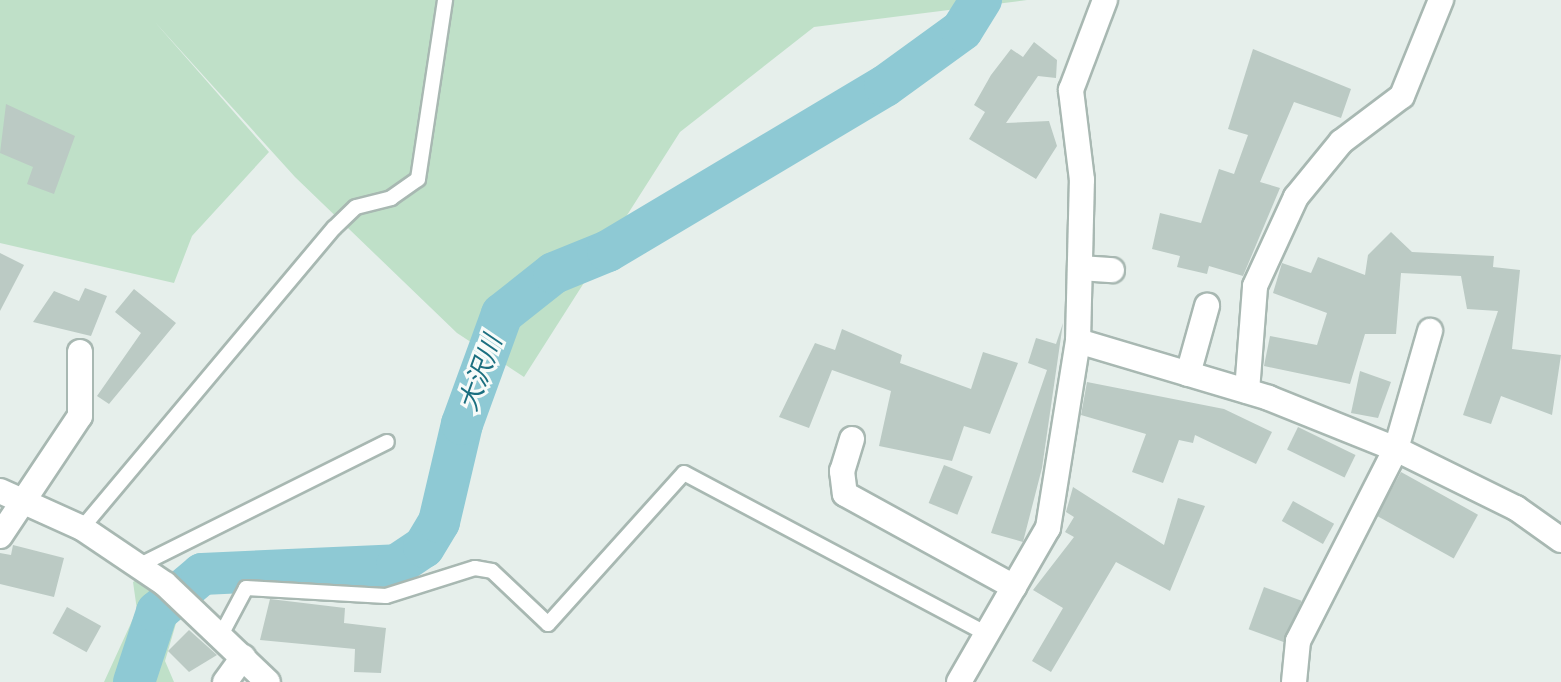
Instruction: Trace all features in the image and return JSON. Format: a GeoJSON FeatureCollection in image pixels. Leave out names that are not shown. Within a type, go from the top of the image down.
{"type":"FeatureCollection","features":[{"type":"Feature","properties":{"kind":"street"},"geometry":{"type":"LineString","coordinates":[[959,682],[1048,528],[1078,341],[1082,180],[1071,90],[1105,0]]}},
{"type":"Feature","properties":{"kind":"street"},"geometry":{"type":"LineString","coordinates":[[1247,391],[1255,286],[1296,197],[1341,142],[1402,96],[1441,0]]}},
{"type":"Feature","properties":{"kind":"street"},"geometry":{"type":"LineString","coordinates":[[1081,268],[1112,270]]}},
{"type":"Feature","properties":{"kind":"street"},"geometry":{"type":"LineString","coordinates":[[1188,374],[1207,306]]}},
{"type":"Feature","properties":{"kind":"street"},"geometry":{"type":"LineString","coordinates":[[1294,682],[1298,641],[1396,449],[1430,331]]}},
{"type":"Feature","properties":{"kind":"street"},"geometry":{"type":"LineString","coordinates":[[1078,341],[1247,391],[1396,449],[1516,508],[1561,540]]}},
{"type":"Feature","properties":{"kind":"street"},"geometry":{"type":"LineString","coordinates":[[0,536],[26,503],[80,416],[80,352]]}},
{"type":"Feature","properties":{"kind":"street"},"geometry":{"type":"LineString","coordinates":[[852,439],[842,471],[845,494],[1014,587]]}},
{"type":"Feature","properties":{"kind":"street"},"geometry":{"type":"LineString","coordinates":[[0,491],[82,528],[165,584],[268,682]]}},
{"type":"Feature","properties":{"kind":"street"},"geometry":{"type":"LineString","coordinates":[[225,682],[243,657]]}},
{"type":"Feature","properties":{"kind":"lane"},"geometry":{"type":"LineString","coordinates":[[82,528],[334,228],[356,207],[391,198],[418,179],[445,0]]}},
{"type":"Feature","properties":{"kind":"lane"},"geometry":{"type":"LineString","coordinates":[[138,566],[387,442]]}},
{"type":"Feature","properties":{"kind":"lane"},"geometry":{"type":"LineString","coordinates":[[212,626],[246,588],[386,596],[475,568],[492,571],[548,624],[684,473],[987,634]]}},
{"type":"Feature","properties":{"kind":"green space"},"geometry":{"type":"Polygon","coordinates":[[[0,0],[1027,0],[814,27],[680,132],[524,377],[457,333],[295,177],[154,21],[269,152],[192,236],[174,283],[0,243],[0,0]]]}},
{"type":"Feature","properties":{"kind":"green space"},"geometry":{"type":"Polygon","coordinates":[[[144,575],[184,596],[165,661],[174,682],[104,682],[137,610],[133,582],[144,575]]]}},
{"type":"Feature","properties":{"kind":"building"},"geometry":{"type":"Polygon","coordinates":[[[1034,42],[1057,60],[1056,78],[1038,76],[1006,123],[1049,121],[1057,146],[1036,179],[969,139],[985,112],[974,105],[991,75],[1011,49],[1023,57],[1034,42]]]}},
{"type":"Feature","properties":{"kind":"building"},"geometry":{"type":"Polygon","coordinates":[[[1253,49],[1351,89],[1341,118],[1294,102],[1260,182],[1280,188],[1243,276],[1209,266],[1207,274],[1177,267],[1180,256],[1152,249],[1160,213],[1201,223],[1219,169],[1234,174],[1248,135],[1228,129],[1253,49]]]}},
{"type":"Feature","properties":{"kind":"building"},"geometry":{"type":"Polygon","coordinates":[[[6,104],[75,136],[54,194],[27,184],[33,167],[0,153],[6,104]]]}},
{"type":"Feature","properties":{"kind":"building"},"geometry":{"type":"Polygon","coordinates":[[[1391,232],[1412,252],[1494,256],[1493,267],[1520,270],[1512,349],[1561,355],[1552,415],[1501,396],[1491,424],[1463,415],[1498,311],[1467,309],[1461,276],[1401,273],[1396,334],[1365,334],[1350,384],[1264,366],[1270,336],[1317,345],[1327,313],[1273,293],[1282,263],[1311,273],[1318,257],[1365,275],[1368,255],[1391,232]]]}},
{"type":"Feature","properties":{"kind":"building"},"geometry":{"type":"Polygon","coordinates":[[[0,253],[24,265],[0,311],[0,253]]]}},
{"type":"Feature","properties":{"kind":"building"},"geometry":{"type":"Polygon","coordinates":[[[85,288],[107,296],[91,336],[33,322],[54,291],[79,301],[85,288]]]}},
{"type":"Feature","properties":{"kind":"building"},"geometry":{"type":"Polygon","coordinates":[[[134,289],[176,323],[109,404],[97,396],[141,333],[115,312],[134,289]]]}},
{"type":"Feature","properties":{"kind":"building"},"geometry":{"type":"Polygon","coordinates":[[[1063,323],[1042,468],[1023,542],[991,533],[1047,370],[1028,363],[1036,338],[1056,344],[1063,323]]]}},
{"type":"Feature","properties":{"kind":"building"},"geometry":{"type":"Polygon","coordinates":[[[842,329],[902,355],[900,363],[971,389],[983,352],[1018,363],[990,434],[964,426],[952,461],[879,446],[891,391],[832,370],[809,428],[779,417],[815,343],[835,350],[842,329]]]}},
{"type":"Feature","properties":{"kind":"building"},"geometry":{"type":"Polygon","coordinates":[[[1360,371],[1391,382],[1378,418],[1351,413],[1360,371]]]}},
{"type":"Feature","properties":{"kind":"building"},"geometry":{"type":"Polygon","coordinates":[[[1087,382],[1224,409],[1272,432],[1256,464],[1195,435],[1193,443],[1179,440],[1163,483],[1132,472],[1146,434],[1081,415],[1087,382]]]}},
{"type":"Feature","properties":{"kind":"building"},"geometry":{"type":"Polygon","coordinates":[[[1298,427],[1356,455],[1345,478],[1287,449],[1298,427]]]}},
{"type":"Feature","properties":{"kind":"building"},"geometry":{"type":"Polygon","coordinates":[[[944,465],[973,477],[957,515],[929,503],[944,465]]]}},
{"type":"Feature","properties":{"kind":"building"},"geometry":{"type":"Polygon","coordinates":[[[1401,472],[1478,515],[1454,558],[1377,516],[1401,472]]]}},
{"type":"Feature","properties":{"kind":"building"},"geometry":{"type":"Polygon","coordinates":[[[1073,487],[1164,545],[1178,498],[1205,506],[1170,591],[1116,562],[1051,672],[1032,661],[1063,608],[1033,590],[1074,537],[1065,532],[1074,517],[1066,512],[1073,487]]]}},
{"type":"Feature","properties":{"kind":"building"},"geometry":{"type":"Polygon","coordinates":[[[1293,501],[1334,524],[1323,544],[1282,521],[1293,501]]]}},
{"type":"Feature","properties":{"kind":"building"},"geometry":{"type":"Polygon","coordinates":[[[13,545],[64,558],[54,597],[0,584],[0,553],[11,555],[13,545]]]}},
{"type":"Feature","properties":{"kind":"building"},"geometry":{"type":"Polygon","coordinates":[[[1264,587],[1302,601],[1286,643],[1249,629],[1264,587]]]}},
{"type":"Feature","properties":{"kind":"building"},"geometry":{"type":"Polygon","coordinates":[[[270,599],[345,608],[344,623],[386,628],[381,673],[354,672],[355,649],[260,640],[270,599]]]}},
{"type":"Feature","properties":{"kind":"building"},"geometry":{"type":"Polygon","coordinates":[[[67,607],[101,626],[87,652],[52,633],[67,607]]]}},
{"type":"Feature","properties":{"kind":"building"},"geometry":{"type":"Polygon","coordinates":[[[189,630],[217,655],[189,672],[168,651],[189,630]]]}},
{"type":"Feature","properties":{"kind":"waterway","name":"大沢川"},"geometry":{"type":"LineString","coordinates":[[134,682],[157,612],[202,574],[397,565],[424,547],[439,522],[462,424],[502,314],[554,273],[608,251],[885,86],[962,30],[981,0]]}}]}
